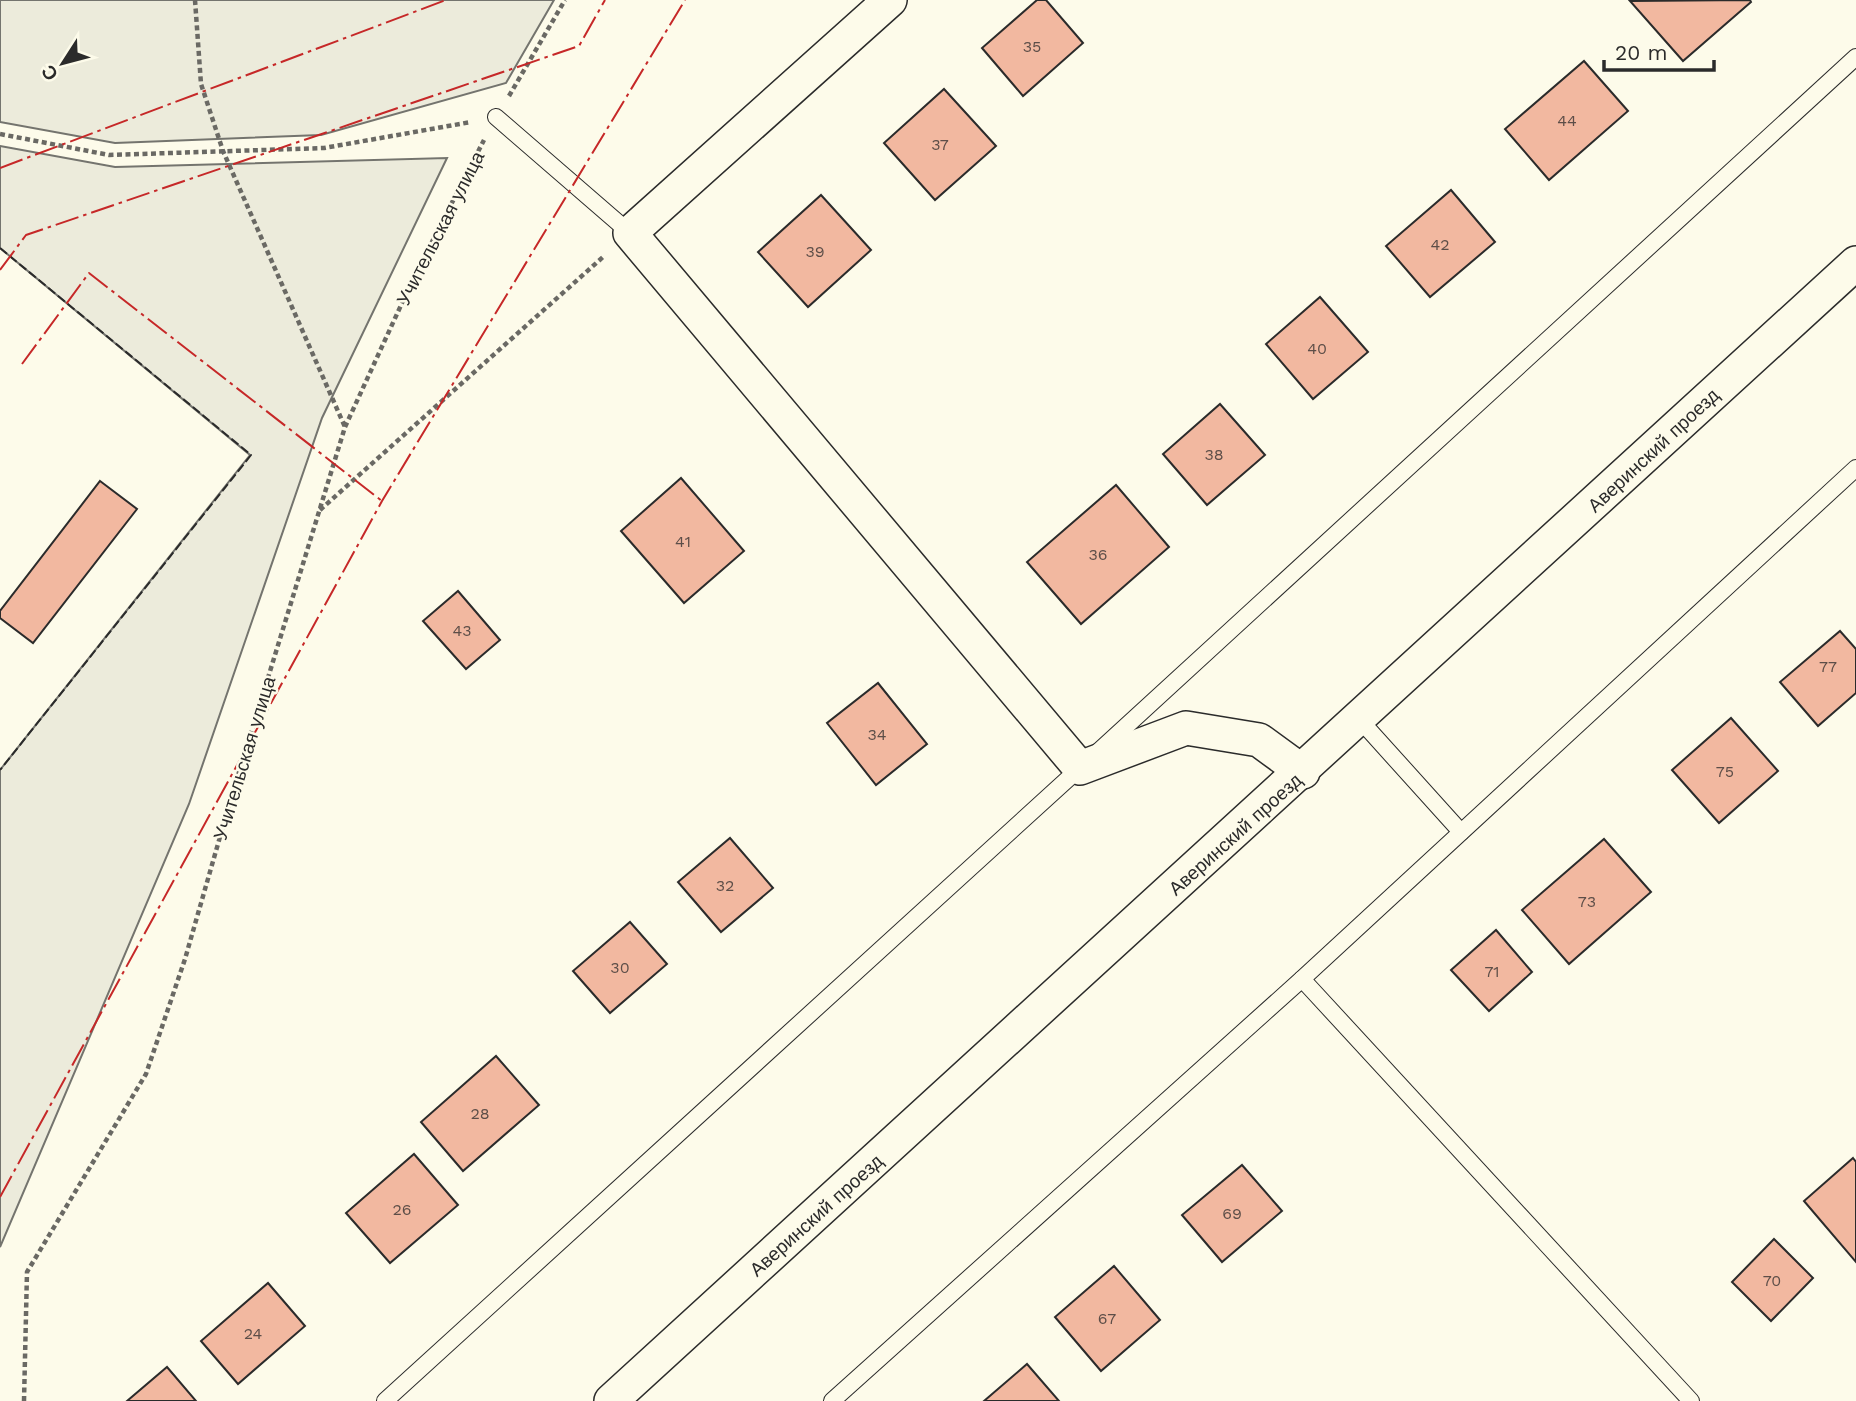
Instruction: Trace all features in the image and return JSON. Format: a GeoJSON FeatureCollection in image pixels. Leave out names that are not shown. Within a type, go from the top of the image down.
{"type":"FeatureCollection","features":[{"type":"Feature","properties":{"kind":"street"},"geometry":{"type":"LineString","coordinates":[[890,0],[630,233],[1080,768],[1186,727],[1259,740],[1303,772]]}},
{"type":"Feature","properties":{"kind":"street","name":"Аверинский проезд"},"geometry":{"type":"LineString","coordinates":[[611,1401],[1360,720],[1856,263]]}},
{"type":"Feature","properties":{"kind":"lane"},"geometry":{"type":"LineString","coordinates":[[385,1401],[1856,57]]}},
{"type":"Feature","properties":{"kind":"lane"},"geometry":{"type":"LineString","coordinates":[[496,117],[630,233]]}},
{"type":"Feature","properties":{"kind":"lane"},"geometry":{"type":"LineString","coordinates":[[832,1401],[1302,979],[1856,468]]}},
{"type":"Feature","properties":{"kind":"lane"},"geometry":{"type":"LineString","coordinates":[[1360,720],[1461,832]]}},
{"type":"Feature","properties":{"kind":"lane"},"geometry":{"type":"LineString","coordinates":[[1302,979],[1691,1401]]}},
{"type":"Feature","properties":{"kind":"path"},"geometry":{"type":"LineString","coordinates":[[195,0],[201,84],[223,151],[345,427]]}},
{"type":"Feature","properties":{"kind":"path","name":"Учительская улица"},"geometry":{"type":"LineString","coordinates":[[24,1401],[27,1272],[146,1074],[186,959],[232,795],[345,427],[414,276],[496,117],[565,0]]}},
{"type":"Feature","properties":{"kind":"path"},"geometry":{"type":"LineString","coordinates":[[0,134],[109,155],[324,148],[496,117]]}},
{"type":"Feature","properties":{"kind":"path"},"geometry":{"type":"LineString","coordinates":[[320,510],[630,233]]}},
{"type":"Feature","properties":{"kind":"shaded area"},"geometry":{"type":"Polygon","coordinates":[[[0,0],[554,0],[506,83],[321,135],[115,143],[0,122],[0,0]]]}},
{"type":"Feature","properties":{"kind":"shaded area"},"geometry":{"type":"Polygon","coordinates":[[[0,146],[115,167],[447,158],[322,418],[189,804],[0,1247],[0,770],[250,455],[0,248],[0,146]]]}},
{"type":"Feature","properties":{"kind":"building"},"geometry":{"type":"Polygon","coordinates":[[[1037,0],[1046,0],[1083,43],[1023,96],[982,48],[1037,0]]]}},
{"type":"Feature","properties":{"kind":"building"},"geometry":{"type":"Polygon","coordinates":[[[1630,1],[1751,2],[1683,61],[1630,1]]]}},
{"type":"Feature","properties":{"kind":"building"},"geometry":{"type":"Polygon","coordinates":[[[1584,61],[1628,111],[1549,180],[1505,129],[1584,61]]]}},
{"type":"Feature","properties":{"kind":"building"},"geometry":{"type":"Polygon","coordinates":[[[944,89],[996,146],[935,200],[884,143],[944,89]]]}},
{"type":"Feature","properties":{"kind":"building"},"geometry":{"type":"Polygon","coordinates":[[[1451,190],[1495,242],[1430,297],[1386,246],[1451,190]]]}},
{"type":"Feature","properties":{"kind":"building"},"geometry":{"type":"Polygon","coordinates":[[[821,195],[871,250],[808,307],[758,252],[821,195]]]}},
{"type":"Feature","properties":{"kind":"building"},"geometry":{"type":"Polygon","coordinates":[[[1320,297],[1368,352],[1313,399],[1266,344],[1320,297]]]}},
{"type":"Feature","properties":{"kind":"building"},"geometry":{"type":"Polygon","coordinates":[[[1220,404],[1265,455],[1207,505],[1163,454],[1220,404]]]}},
{"type":"Feature","properties":{"kind":"building"},"geometry":{"type":"Polygon","coordinates":[[[681,478],[744,551],[684,603],[621,531],[681,478]]]}},
{"type":"Feature","properties":{"kind":"building"},"geometry":{"type":"Polygon","coordinates":[[[100,481],[137,509],[33,643],[0,618],[0,611],[100,481]]]}},
{"type":"Feature","properties":{"kind":"building"},"geometry":{"type":"Polygon","coordinates":[[[1116,485],[1169,547],[1081,624],[1027,562],[1116,485]]]}},
{"type":"Feature","properties":{"kind":"building"},"geometry":{"type":"Polygon","coordinates":[[[458,591],[500,640],[466,669],[423,621],[458,591]]]}},
{"type":"Feature","properties":{"kind":"building"},"geometry":{"type":"Polygon","coordinates":[[[1840,631],[1856,649],[1856,693],[1818,726],[1780,682],[1840,631]]]}},
{"type":"Feature","properties":{"kind":"building"},"geometry":{"type":"Polygon","coordinates":[[[878,683],[927,744],[876,785],[827,723],[878,683]]]}},
{"type":"Feature","properties":{"kind":"building"},"geometry":{"type":"Polygon","coordinates":[[[1731,718],[1778,771],[1719,823],[1672,770],[1731,718]]]}},
{"type":"Feature","properties":{"kind":"building"},"geometry":{"type":"Polygon","coordinates":[[[730,838],[773,888],[721,932],[678,882],[730,838]]]}},
{"type":"Feature","properties":{"kind":"building"},"geometry":{"type":"Polygon","coordinates":[[[1604,839],[1651,892],[1569,964],[1522,910],[1604,839]]]}},
{"type":"Feature","properties":{"kind":"building"},"geometry":{"type":"Polygon","coordinates":[[[630,922],[667,964],[610,1013],[573,971],[630,922]]]}},
{"type":"Feature","properties":{"kind":"building"},"geometry":{"type":"Polygon","coordinates":[[[1496,930],[1532,972],[1489,1011],[1451,970],[1496,930]]]}},
{"type":"Feature","properties":{"kind":"building"},"geometry":{"type":"Polygon","coordinates":[[[496,1056],[539,1105],[463,1171],[421,1122],[496,1056]]]}},
{"type":"Feature","properties":{"kind":"building"},"geometry":{"type":"Polygon","coordinates":[[[414,1154],[458,1205],[390,1263],[346,1213],[414,1154]]]}},
{"type":"Feature","properties":{"kind":"building"},"geometry":{"type":"Polygon","coordinates":[[[1853,1158],[1856,1162],[1856,1262],[1804,1201],[1853,1158]]]}},
{"type":"Feature","properties":{"kind":"building"},"geometry":{"type":"Polygon","coordinates":[[[1242,1165],[1282,1211],[1222,1262],[1182,1215],[1242,1165]]]}},
{"type":"Feature","properties":{"kind":"building"},"geometry":{"type":"Polygon","coordinates":[[[1774,1239],[1813,1278],[1771,1321],[1732,1282],[1774,1239]]]}},
{"type":"Feature","properties":{"kind":"building"},"geometry":{"type":"Polygon","coordinates":[[[1114,1266],[1160,1320],[1101,1371],[1055,1317],[1114,1266]]]}},
{"type":"Feature","properties":{"kind":"building"},"geometry":{"type":"Polygon","coordinates":[[[268,1283],[305,1326],[238,1384],[201,1341],[268,1283]]]}},
{"type":"Feature","properties":{"kind":"building"},"geometry":{"type":"Polygon","coordinates":[[[1027,1364],[1059,1401],[984,1401],[1027,1364]]]}},
{"type":"Feature","properties":{"kind":"building"},"geometry":{"type":"Polygon","coordinates":[[[167,1367],[196,1401],[127,1401],[167,1367]]]}},
{"type":"Feature","properties":{"kind":"fence"},"geometry":{"type":"LineString","coordinates":[[0,248],[251,455],[0,770]]}},
{"type":"Feature","properties":{"kind":"power"},"geometry":{"type":"LineString","coordinates":[[0,168],[446,0]]}},
{"type":"Feature","properties":{"kind":"power"},"geometry":{"type":"LineString","coordinates":[[0,270],[26,235],[579,46],[605,0]]}},
{"type":"Feature","properties":{"kind":"power"},"geometry":{"type":"LineString","coordinates":[[0,1197],[382,501],[685,0]]}},
{"type":"Feature","properties":{"kind":"power"},"geometry":{"type":"LineString","coordinates":[[22,364],[89,273],[382,501]]}}]}
